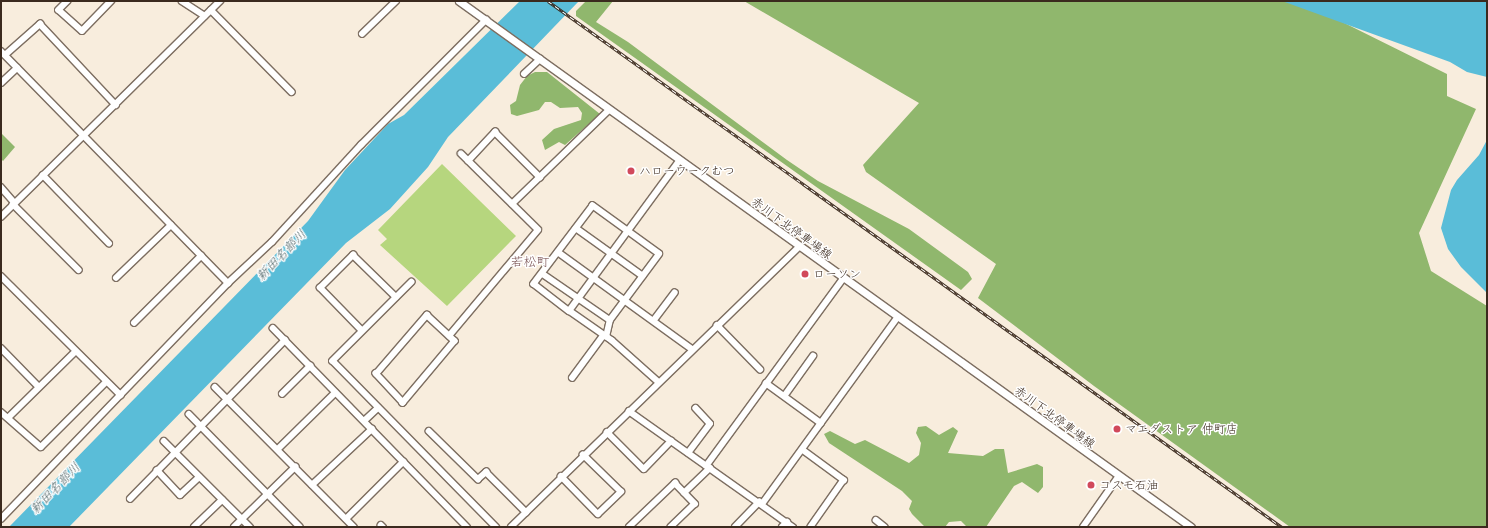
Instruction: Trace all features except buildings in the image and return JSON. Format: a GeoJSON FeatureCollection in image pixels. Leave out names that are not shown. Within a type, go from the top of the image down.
{"type":"FeatureCollection","features":[{"type":"Feature","properties":{"kind":"main road","name":"赤川下北停車場線"},"geometry":{"type":"LineString","coordinates":[[459,1],[843,279],[1191,527]]}},
{"type":"Feature","properties":{"kind":"street"},"geometry":{"type":"LineString","coordinates":[[68,1],[59,10],[82,30],[111,1]]}},
{"type":"Feature","properties":{"kind":"street"},"geometry":{"type":"LineString","coordinates":[[182,1],[205,16]]}},
{"type":"Feature","properties":{"kind":"street"},"geometry":{"type":"LineString","coordinates":[[1,217],[220,1]]}},
{"type":"Feature","properties":{"kind":"street"},"geometry":{"type":"LineString","coordinates":[[362,34],[396,1]]}},
{"type":"Feature","properties":{"kind":"street"},"geometry":{"type":"LineString","coordinates":[[211,10],[292,92]]}},
{"type":"Feature","properties":{"kind":"street"},"geometry":{"type":"LineString","coordinates":[[1,519],[228,282],[272,242],[361,145],[487,21]]}},
{"type":"Feature","properties":{"kind":"street"},"geometry":{"type":"LineString","coordinates":[[116,105],[40,24],[3,53],[228,282]]}},
{"type":"Feature","properties":{"kind":"street"},"geometry":{"type":"LineString","coordinates":[[524,74],[540,60]]}},
{"type":"Feature","properties":{"kind":"street"},"geometry":{"type":"LineString","coordinates":[[1,83],[17,68]]}},
{"type":"Feature","properties":{"kind":"street"},"geometry":{"type":"LineString","coordinates":[[512,204],[609,110]]}},
{"type":"Feature","properties":{"kind":"street"},"geometry":{"type":"LineString","coordinates":[[468,161],[495,132],[540,177]]}},
{"type":"Feature","properties":{"kind":"street"},"geometry":{"type":"LineString","coordinates":[[449,336],[538,230],[461,154]]}},
{"type":"Feature","properties":{"kind":"street"},"geometry":{"type":"LineString","coordinates":[[569,311],[593,276],[680,160]]}},
{"type":"Feature","properties":{"kind":"street"},"geometry":{"type":"LineString","coordinates":[[43,175],[109,243]]}},
{"type":"Feature","properties":{"kind":"street"},"geometry":{"type":"LineString","coordinates":[[1,187],[14,204],[79,270]]}},
{"type":"Feature","properties":{"kind":"street"},"geometry":{"type":"LineString","coordinates":[[572,378],[604,336],[610,320],[659,254],[593,206],[534,284],[604,336],[659,383]]}},
{"type":"Feature","properties":{"kind":"street"},"geometry":{"type":"LineString","coordinates":[[116,278],[171,225]]}},
{"type":"Feature","properties":{"kind":"street"},"geometry":{"type":"LineString","coordinates":[[576,228],[643,276]]}},
{"type":"Feature","properties":{"kind":"street"},"geometry":{"type":"LineString","coordinates":[[510,527],[799,247]]}},
{"type":"Feature","properties":{"kind":"street"},"geometry":{"type":"LineString","coordinates":[[558,252],[626,299],[692,349]]}},
{"type":"Feature","properties":{"kind":"street"},"geometry":{"type":"LineString","coordinates":[[362,331],[320,288],[353,255],[396,297]]}},
{"type":"Feature","properties":{"kind":"street"},"geometry":{"type":"LineString","coordinates":[[134,323],[201,256]]}},
{"type":"Feature","properties":{"kind":"street"},"geometry":{"type":"LineString","coordinates":[[543,274],[610,320]]}},
{"type":"Feature","properties":{"kind":"street"},"geometry":{"type":"LineString","coordinates":[[1,276],[75,352],[121,395]]}},
{"type":"Feature","properties":{"kind":"street"},"geometry":{"type":"LineString","coordinates":[[684,493],[708,467],[766,383],[843,279]]}},
{"type":"Feature","properties":{"kind":"street"},"geometry":{"type":"LineString","coordinates":[[412,282],[333,361],[496,527]]}},
{"type":"Feature","properties":{"kind":"street"},"geometry":{"type":"LineString","coordinates":[[654,320],[674,292]]}},
{"type":"Feature","properties":{"kind":"street"},"geometry":{"type":"LineString","coordinates":[[427,315],[449,336],[455,341],[403,403],[376,374],[427,315]]}},
{"type":"Feature","properties":{"kind":"street"},"geometry":{"type":"LineString","coordinates":[[735,527],[760,503],[803,450],[898,317]]}},
{"type":"Feature","properties":{"kind":"street"},"geometry":{"type":"LineString","coordinates":[[717,325],[760,369]]}},
{"type":"Feature","properties":{"kind":"street"},"geometry":{"type":"LineString","coordinates":[[273,328],[467,527]]}},
{"type":"Feature","properties":{"kind":"street"},"geometry":{"type":"LineString","coordinates":[[130,499],[285,340]]}},
{"type":"Feature","properties":{"kind":"street"},"geometry":{"type":"LineString","coordinates":[[1,348],[39,387]]}},
{"type":"Feature","properties":{"kind":"street"},"geometry":{"type":"LineString","coordinates":[[8,418],[75,352]]}},
{"type":"Feature","properties":{"kind":"street"},"geometry":{"type":"LineString","coordinates":[[785,395],[813,356]]}},
{"type":"Feature","properties":{"kind":"street"},"geometry":{"type":"LineString","coordinates":[[282,394],[310,366]]}},
{"type":"Feature","properties":{"kind":"street"},"geometry":{"type":"LineString","coordinates":[[1,412],[41,446],[106,382]]}},
{"type":"Feature","properties":{"kind":"street"},"geometry":{"type":"LineString","coordinates":[[766,383],[785,395],[821,423]]}},
{"type":"Feature","properties":{"kind":"street"},"geometry":{"type":"LineString","coordinates":[[215,387],[354,527]]}},
{"type":"Feature","properties":{"kind":"street"},"geometry":{"type":"LineString","coordinates":[[278,449],[335,393]]}},
{"type":"Feature","properties":{"kind":"street"},"geometry":{"type":"LineString","coordinates":[[364,421],[378,408]]}},
{"type":"Feature","properties":{"kind":"street"},"geometry":{"type":"LineString","coordinates":[[688,453],[710,424],[696,409]]}},
{"type":"Feature","properties":{"kind":"street"},"geometry":{"type":"LineString","coordinates":[[629,411],[760,503],[785,525],[793,527]]}},
{"type":"Feature","properties":{"kind":"street"},"geometry":{"type":"LineString","coordinates":[[189,414],[300,527]]}},
{"type":"Feature","properties":{"kind":"street"},"geometry":{"type":"LineString","coordinates":[[312,485],[372,429]]}},
{"type":"Feature","properties":{"kind":"street"},"geometry":{"type":"LineString","coordinates":[[429,431],[478,479],[486,472],[526,512]]}},
{"type":"Feature","properties":{"kind":"street"},"geometry":{"type":"LineString","coordinates":[[607,432],[644,469],[672,442]]}},
{"type":"Feature","properties":{"kind":"street"},"geometry":{"type":"LineString","coordinates":[[164,441],[250,527]]}},
{"type":"Feature","properties":{"kind":"street"},"geometry":{"type":"LineString","coordinates":[[803,450],[844,480],[811,527]]}},
{"type":"Feature","properties":{"kind":"street"},"geometry":{"type":"LineString","coordinates":[[562,476],[598,514],[621,492],[583,455]]}},
{"type":"Feature","properties":{"kind":"street"},"geometry":{"type":"LineString","coordinates":[[346,519],[403,462]]}},
{"type":"Feature","properties":{"kind":"street"},"geometry":{"type":"LineString","coordinates":[[234,527],[295,467]]}},
{"type":"Feature","properties":{"kind":"street"},"geometry":{"type":"LineString","coordinates":[[157,470],[180,495],[199,477]]}},
{"type":"Feature","properties":{"kind":"street"},"geometry":{"type":"LineString","coordinates":[[1083,527],[1119,476]]}},
{"type":"Feature","properties":{"kind":"street"},"geometry":{"type":"LineString","coordinates":[[629,527],[675,483],[695,504],[671,527]]}},
{"type":"Feature","properties":{"kind":"street"},"geometry":{"type":"LineString","coordinates":[[194,527],[222,500]]}},
{"type":"Feature","properties":{"kind":"street"},"geometry":{"type":"LineString","coordinates":[[876,520],[885,527]]}},
{"type":"Feature","properties":{"kind":"green space"},"geometry":{"type":"Polygon","coordinates":[[[586,1],[613,1],[596,22],[628,42],[787,160],[818,181],[909,229],[968,272],[972,279],[961,290],[576,16],[576,11],[586,1]]]}},
{"type":"Feature","properties":{"kind":"green space"},"geometry":{"type":"Polygon","coordinates":[[[744,1],[1300,1],[1447,74],[1447,96],[1476,109],[1419,233],[1431,271],[1487,306],[1487,527],[1290,527],[1094,386],[978,298],[996,264],[866,172],[863,165],[919,103],[744,1]]]}},
{"type":"Feature","properties":{"kind":"green space"},"geometry":{"type":"Polygon","coordinates":[[[535,72],[547,72],[600,114],[565,145],[559,142],[545,150],[542,140],[554,129],[581,120],[582,113],[578,107],[560,108],[551,102],[545,102],[539,110],[517,116],[511,114],[510,105],[516,101],[520,85],[527,76],[535,72]]]}},
{"type":"Feature","properties":{"kind":"green space"},"geometry":{"type":"Polygon","coordinates":[[[1,133],[15,147],[3,161],[1,159],[1,133]]]}},
{"type":"Feature","properties":{"kind":"green space"},"geometry":{"type":"Polygon","coordinates":[[[442,164],[516,236],[447,306],[380,245],[387,239],[378,230],[442,164]]]}},
{"type":"Feature","properties":{"kind":"green space"},"geometry":{"type":"Polygon","coordinates":[[[926,426],[939,435],[953,427],[958,431],[948,453],[983,456],[995,449],[1004,449],[1008,473],[1037,464],[1043,467],[1043,487],[1038,493],[1022,482],[1014,486],[986,527],[967,527],[961,521],[949,522],[945,527],[925,527],[912,514],[909,509],[912,501],[902,491],[829,443],[824,434],[830,431],[855,444],[865,440],[909,463],[919,455],[921,443],[916,433],[918,427],[926,426]]]}},
{"type":"Feature","properties":{"kind":"water","name":"新田名部川"},"geometry":{"type":"Polygon","coordinates":[[[520,1],[579,1],[448,137],[428,167],[390,209],[346,243],[69,527],[9,527],[308,221],[345,170],[388,124],[404,115],[520,1]]]}},
{"type":"Feature","properties":{"kind":"water"},"geometry":{"type":"Polygon","coordinates":[[[1282,1],[1487,1],[1487,77],[1467,72],[1450,62],[1282,1]]]}},
{"type":"Feature","properties":{"kind":"water"},"geometry":{"type":"Polygon","coordinates":[[[1487,140],[1487,293],[1461,267],[1448,249],[1441,228],[1451,190],[1457,180],[1479,155],[1487,140]]]}},
{"type":"Feature","properties":{"kind":"railway"},"geometry":{"type":"LineString","coordinates":[[548,1],[1282,527]]}},
{"type":"Feature","properties":{"kind":"place","name":"ハローワークむつ"},"geometry":{"type":"Point","coordinates":[631,171]}},
{"type":"Feature","properties":{"kind":"place","name":"ローソン"},"geometry":{"type":"Point","coordinates":[805,274]}},
{"type":"Feature","properties":{"kind":"place","name":"マエダストア 仲町店"},"geometry":{"type":"Point","coordinates":[1117,429]}},
{"type":"Feature","properties":{"kind":"place","name":"コスモ石油"},"geometry":{"type":"Point","coordinates":[1091,485]}},
{"type":"Feature","properties":{"kind":"district","name":"若松町"},"geometry":{"type":"Point","coordinates":[530,261]}}]}
